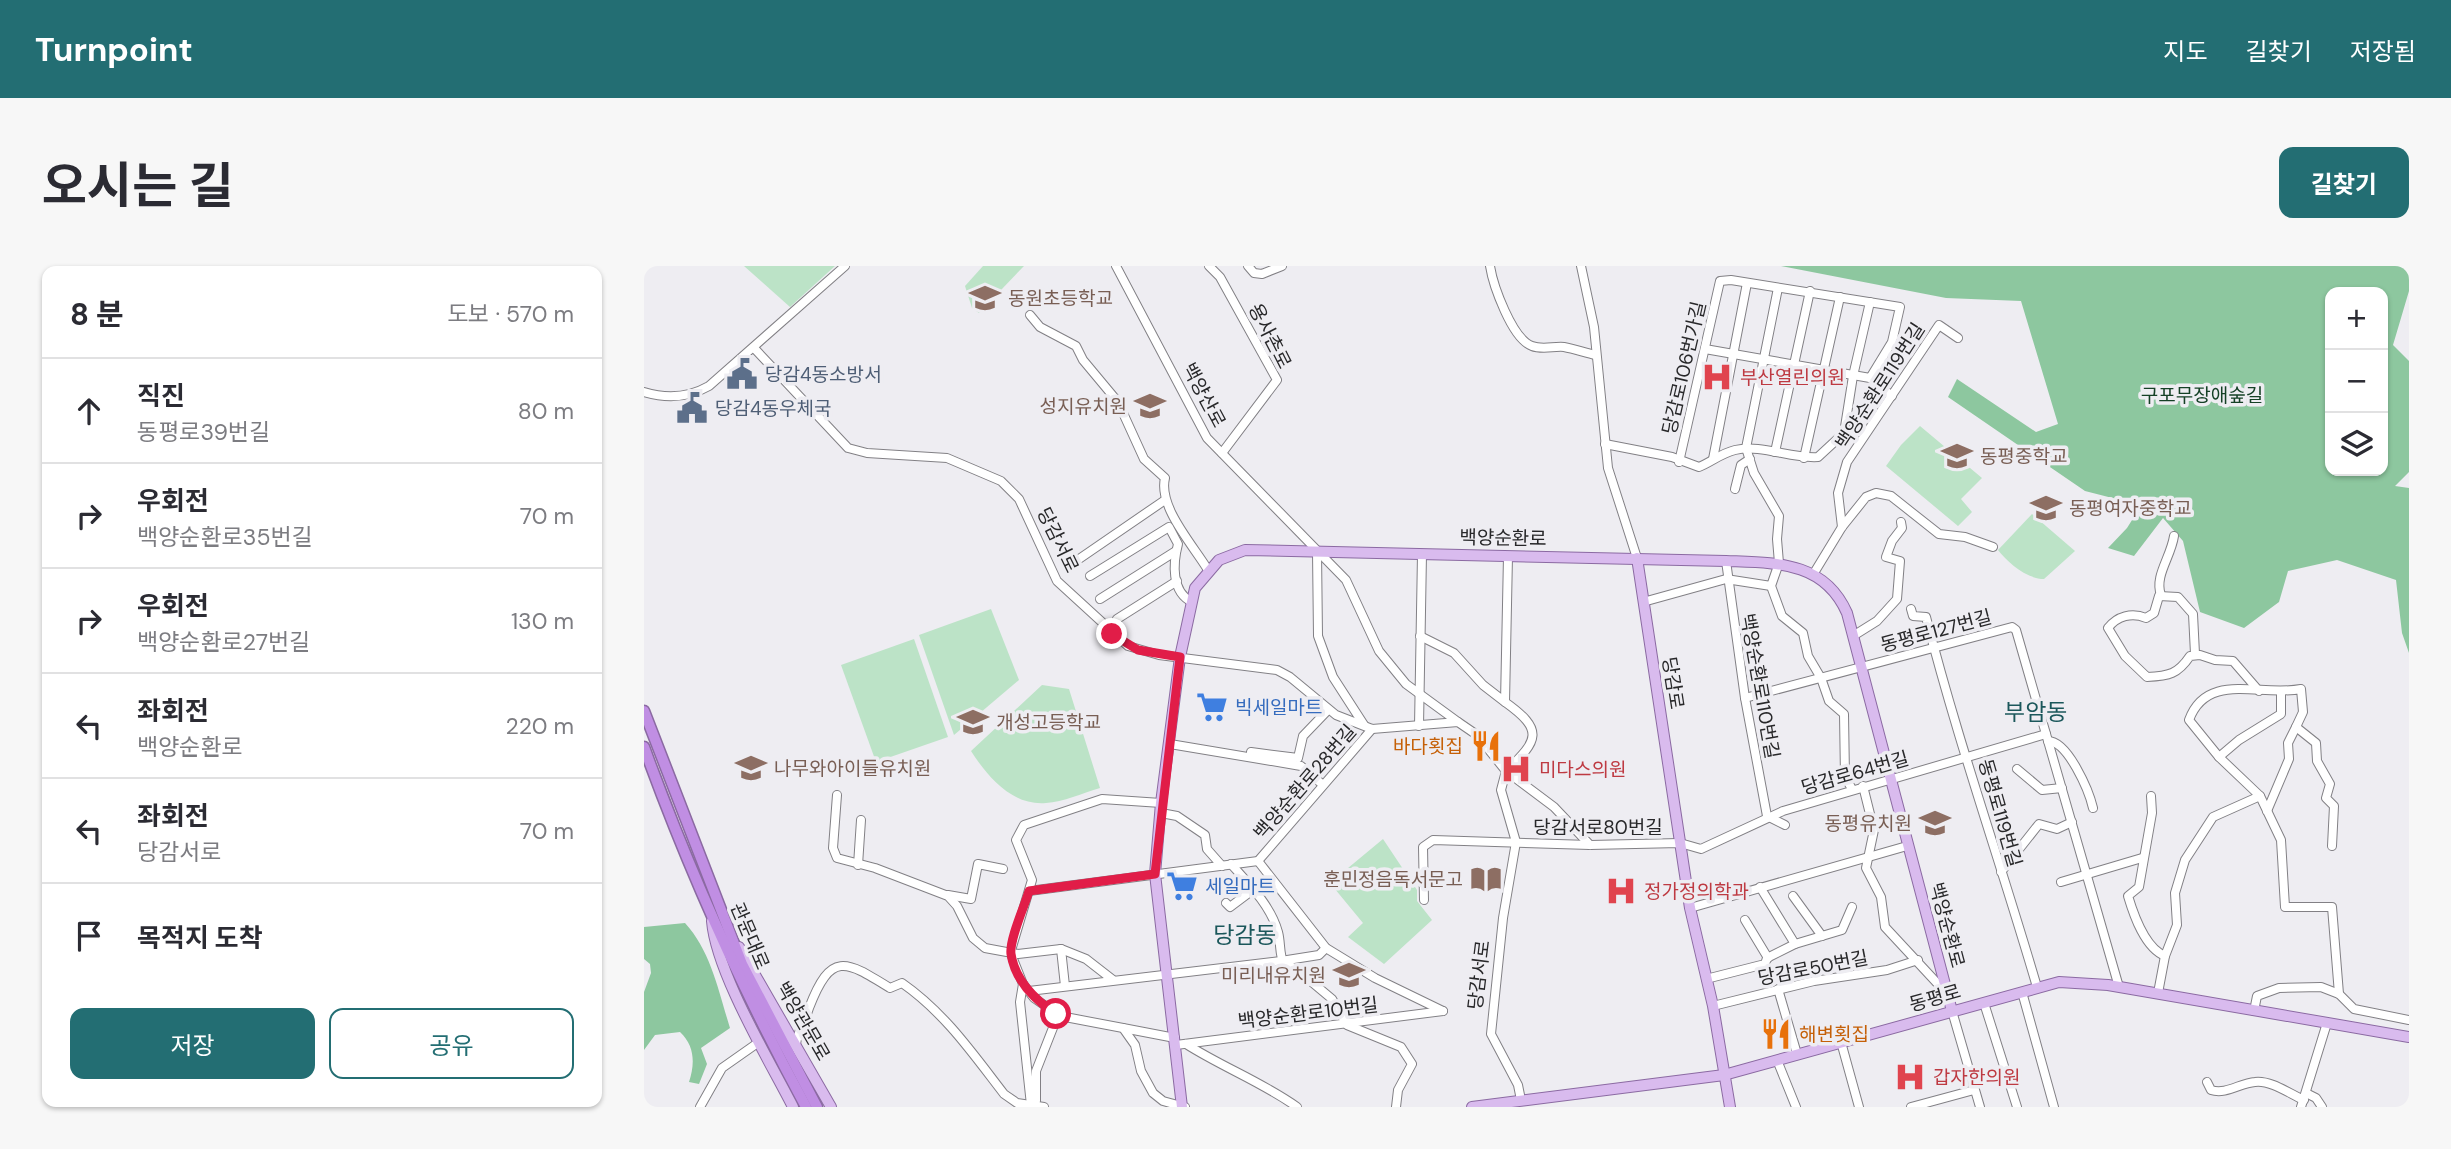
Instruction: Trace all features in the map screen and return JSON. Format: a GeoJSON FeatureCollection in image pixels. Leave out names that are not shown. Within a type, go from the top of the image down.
{"type":"FeatureCollection","features":[{"type":"Feature","properties":{"kind":"highway","name":"관문대로"},"geometry":{"type":"LineString","coordinates":[[644,711],[718,920],[817,1107]]}},
{"type":"Feature","properties":{"kind":"highway","name":"관문대로"},"geometry":{"type":"LineString","coordinates":[[644,747],[759,1020],[806,1107]]}},
{"type":"Feature","properties":{"kind":"main road","name":"백양순환로"},"geometry":{"type":"LineString","coordinates":[[1208,570],[1219,560],[1239,551],[1726,561],[1779,564],[1814,573],[1839,598],[1853,636],[1952,1011]]}},
{"type":"Feature","properties":{"kind":"main road","name":"당감로"},"geometry":{"type":"LineString","coordinates":[[1637,558],[1690,908],[1713,1006],[1730,1107]]}},
{"type":"Feature","properties":{"kind":"main road"},"geometry":{"type":"LineString","coordinates":[[1183,1107],[1179,1043],[1167,974],[1155,874],[1180,657],[1195,588],[1208,570]]}},
{"type":"Feature","properties":{"kind":"main road"},"geometry":{"type":"LineString","coordinates":[[718,920],[713,938],[725,968],[793,1107]]}},
{"type":"Feature","properties":{"kind":"main road","name":"백양관문로"},"geometry":{"type":"LineString","coordinates":[[718,920],[796,1044],[831,1107]]}},
{"type":"Feature","properties":{"kind":"main road","name":"동평로"},"geometry":{"type":"LineString","coordinates":[[1472,1107],[1520,1104],[1724,1075],[2059,982],[2158,993],[2409,1037]]}},
{"type":"Feature","properties":{"kind":"street"},"geometry":{"type":"LineString","coordinates":[[644,392],[666,397],[693,394],[714,383],[845,266]]}},
{"type":"Feature","properties":{"kind":"street","name":"백양산로"},"geometry":{"type":"LineString","coordinates":[[1116,266],[1207,438],[1346,580],[1378,651],[1406,684],[1458,722]]}},
{"type":"Feature","properties":{"kind":"street","name":"용사촌로"},"geometry":{"type":"LineString","coordinates":[[1209,266],[1220,276],[1277,380],[1222,453]]}},
{"type":"Feature","properties":{"kind":"street"},"geometry":{"type":"LineString","coordinates":[[1248,266],[1254,273],[1262,274],[1282,266]]}},
{"type":"Feature","properties":{"kind":"street"},"geometry":{"type":"LineString","coordinates":[[1490,266],[1497,293],[1508,317],[1528,344],[1533,347],[1565,347],[1596,355]]}},
{"type":"Feature","properties":{"kind":"street","name":"당감로"},"geometry":{"type":"LineString","coordinates":[[1581,266],[1594,327],[1608,468],[1637,558]]}},
{"type":"Feature","properties":{"kind":"street","name":"당감로106번가길"},"geometry":{"type":"LineString","coordinates":[[1679,461],[1720,281],[1747,283]]}},
{"type":"Feature","properties":{"kind":"street"},"geometry":{"type":"LineString","coordinates":[[1713,459],[1747,283],[1900,307],[1892,342],[1870,378]]}},
{"type":"Feature","properties":{"kind":"street"},"geometry":{"type":"LineString","coordinates":[[1778,288],[1746,448],[1754,472],[1779,516],[1779,564],[1771,586],[1782,616],[1802,633],[1808,656],[1821,678],[1829,701],[1844,714],[1846,723],[1843,764],[1845,778],[1852,789]]}},
{"type":"Feature","properties":{"kind":"street"},"geometry":{"type":"LineString","coordinates":[[1775,452],[1810,291]]}},
{"type":"Feature","properties":{"kind":"street"},"geometry":{"type":"LineString","coordinates":[[1804,458],[1840,297]]}},
{"type":"Feature","properties":{"kind":"street"},"geometry":{"type":"LineString","coordinates":[[1605,444],[1672,457],[1699,467],[1732,450],[1746,448],[1804,458],[1822,455],[1844,433],[1853,376],[1870,302]]}},
{"type":"Feature","properties":{"kind":"street"},"geometry":{"type":"LineString","coordinates":[[1030,316],[1040,327],[1076,346],[1083,360],[1118,402],[1144,459],[1165,478],[1162,490],[1165,500],[1208,570]]}},
{"type":"Feature","properties":{"kind":"street","name":"백양순환로119번길"},"geometry":{"type":"LineString","coordinates":[[1842,527],[1840,485],[1847,462],[1858,444],[1939,325],[1958,338]]}},
{"type":"Feature","properties":{"kind":"street","name":"당감서로"},"geometry":{"type":"LineString","coordinates":[[754,348],[835,438],[848,448],[867,453],[947,458],[1001,481],[1019,499],[1047,566],[1065,591],[1128,646],[1150,654],[1277,670],[1290,677],[1328,710],[1346,720],[1368,727],[1458,722]]}},
{"type":"Feature","properties":{"kind":"street"},"geometry":{"type":"LineString","coordinates":[[1705,349],[1870,378],[1892,396]]}},
{"type":"Feature","properties":{"kind":"street"},"geometry":{"type":"LineString","coordinates":[[1844,433],[1858,444]]}},
{"type":"Feature","properties":{"kind":"street"},"geometry":{"type":"LineString","coordinates":[[1735,489],[1741,465],[1750,459]]}},
{"type":"Feature","properties":{"kind":"street"},"geometry":{"type":"LineString","coordinates":[[1814,573],[1842,527],[1866,498],[1884,493],[1939,534],[1965,537],[1993,547]]}},
{"type":"Feature","properties":{"kind":"street"},"geometry":{"type":"LineString","coordinates":[[1079,559],[1165,500]]}},
{"type":"Feature","properties":{"kind":"street"},"geometry":{"type":"LineString","coordinates":[[1853,636],[1877,621],[1897,599],[1900,561],[1886,556],[1892,541],[1902,528],[1901,522]]}},
{"type":"Feature","properties":{"kind":"street"},"geometry":{"type":"LineString","coordinates":[[1090,576],[1169,527],[1177,540],[1174,562],[1177,581],[1185,599],[1192,602]]}},
{"type":"Feature","properties":{"kind":"street"},"geometry":{"type":"LineString","coordinates":[[2161,595],[2178,597],[2190,607],[2194,620],[2195,654],[2177,673],[2147,677],[2125,656],[2108,630],[2111,623],[2134,614],[2146,618],[2154,612],[2161,595],[2159,575],[2164,569],[2174,536]]}},
{"type":"Feature","properties":{"kind":"street"},"geometry":{"type":"LineString","coordinates":[[1100,598],[1176,551]]}},
{"type":"Feature","properties":{"kind":"street"},"geometry":{"type":"LineString","coordinates":[[1317,552],[1318,636],[1333,677],[1368,727]]}},
{"type":"Feature","properties":{"kind":"street"},"geometry":{"type":"LineString","coordinates":[[1419,726],[1422,554]]}},
{"type":"Feature","properties":{"kind":"street"},"geometry":{"type":"LineString","coordinates":[[1505,702],[1508,556]]}},
{"type":"Feature","properties":{"kind":"street","name":"백양순환로110번길"},"geometry":{"type":"LineString","coordinates":[[1726,561],[1745,698],[1767,816]]}},
{"type":"Feature","properties":{"kind":"street"},"geometry":{"type":"LineString","coordinates":[[1643,602],[1727,579],[1771,586]]}},
{"type":"Feature","properties":{"kind":"street"},"geometry":{"type":"LineString","coordinates":[[1116,619],[1177,581]]}},
{"type":"Feature","properties":{"kind":"street","name":"동평로119번길"},"geometry":{"type":"LineString","coordinates":[[1911,608],[1913,616],[1926,617],[2037,987]]}},
{"type":"Feature","properties":{"kind":"street","name":"동평로127번길"},"geometry":{"type":"LineString","coordinates":[[1745,698],[2012,627],[2016,630],[2119,987]]}},
{"type":"Feature","properties":{"kind":"street"},"geometry":{"type":"LineString","coordinates":[[1420,636],[1454,653],[1483,685],[1530,722],[1534,732],[1529,749],[1506,771]]}},
{"type":"Feature","properties":{"kind":"street"},"geometry":{"type":"LineString","coordinates":[[2195,654],[2239,665],[2259,691]]}},
{"type":"Feature","properties":{"kind":"street"},"geometry":{"type":"LineString","coordinates":[[2267,811],[2289,759],[2288,743],[2302,712],[2301,689],[2281,692],[2209,692],[2195,703],[2189,720],[2219,757],[2260,796],[2267,811],[2281,840],[2285,908],[2332,906],[2339,994]]}},
{"type":"Feature","properties":{"kind":"street"},"geometry":{"type":"LineString","coordinates":[[2219,757],[2239,740],[2281,714],[2281,692]]}},
{"type":"Feature","properties":{"kind":"street"},"geometry":{"type":"LineString","coordinates":[[1251,752],[1298,758],[1303,736],[1328,710]]}},
{"type":"Feature","properties":{"kind":"street"},"geometry":{"type":"LineString","coordinates":[[1458,722],[1477,735],[1506,771],[1554,807],[1590,845]]}},
{"type":"Feature","properties":{"kind":"street","name":"백양순환로28번길"},"geometry":{"type":"LineString","coordinates":[[1029,891],[1258,861],[1324,785],[1368,727]]}},
{"type":"Feature","properties":{"kind":"street"},"geometry":{"type":"LineString","coordinates":[[2296,727],[2316,743],[2317,761],[2330,785],[2326,798],[2334,806],[2332,846]]}},
{"type":"Feature","properties":{"kind":"street"},"geometry":{"type":"LineString","coordinates":[[2047,738],[2060,746],[2082,776],[2093,808]]}},
{"type":"Feature","properties":{"kind":"street","name":"당감로64번길"},"geometry":{"type":"LineString","coordinates":[[1680,843],[1695,850],[1706,849],[1767,816],[1889,778],[2047,738]]}},
{"type":"Feature","properties":{"kind":"street"},"geometry":{"type":"LineString","coordinates":[[1170,744],[1301,766],[1324,785]]}},
{"type":"Feature","properties":{"kind":"street"},"geometry":{"type":"LineString","coordinates":[[2017,769],[2042,790],[2062,788]]}},
{"type":"Feature","properties":{"kind":"street","name":"당감서로"},"geometry":{"type":"LineString","coordinates":[[1506,771],[1502,790],[1516,842],[1490,1029],[1493,1040],[1518,1085],[1520,1104]]}},
{"type":"Feature","properties":{"kind":"street"},"geometry":{"type":"LineString","coordinates":[[1863,786],[1874,830],[1874,842],[1866,858],[1867,873],[1881,897],[1888,933],[1918,960],[1937,983],[1944,985]]}},
{"type":"Feature","properties":{"kind":"street"},"geometry":{"type":"LineString","coordinates":[[837,795],[834,853],[841,861],[858,864],[942,894],[971,899],[978,864],[1003,869]]}},
{"type":"Feature","properties":{"kind":"street"},"geometry":{"type":"LineString","coordinates":[[2151,796],[2152,813],[2139,887],[2128,896],[2140,928],[2158,953],[2165,956]]}},
{"type":"Feature","properties":{"kind":"street"},"geometry":{"type":"LineString","coordinates":[[2158,993],[2165,956],[2177,925],[2174,900],[2181,867],[2207,822],[2260,796]]}},
{"type":"Feature","properties":{"kind":"street"},"geometry":{"type":"LineString","coordinates":[[1281,961],[1278,932],[1254,889],[1207,849],[1205,835],[1161,808],[1102,799],[1024,825],[1016,840],[1032,880],[1011,954],[1026,987],[1058,1015],[1179,1043],[1205,1058],[1244,1074],[1297,1107]]}},
{"type":"Feature","properties":{"kind":"street"},"geometry":{"type":"LineString","coordinates":[[1767,816],[1785,825]]}},
{"type":"Feature","properties":{"kind":"street"},"geometry":{"type":"LineString","coordinates":[[858,864],[861,820]]}},
{"type":"Feature","properties":{"kind":"street"},"geometry":{"type":"LineString","coordinates":[[2001,872],[2039,824],[2057,829],[2072,822]]}},
{"type":"Feature","properties":{"kind":"street"},"geometry":{"type":"LineString","coordinates":[[1424,900],[1423,847],[1428,842],[1451,839],[1516,842]]}},
{"type":"Feature","properties":{"kind":"street","name":"당감서로80번길"},"geometry":{"type":"LineString","coordinates":[[1516,842],[1590,845],[1680,843]]}},
{"type":"Feature","properties":{"kind":"street"},"geometry":{"type":"LineString","coordinates":[[1690,908],[1907,846]]}},
{"type":"Feature","properties":{"kind":"street"},"geometry":{"type":"LineString","coordinates":[[2061,882],[2142,858]]}},
{"type":"Feature","properties":{"kind":"street"},"geometry":{"type":"LineString","coordinates":[[1026,987],[1065,986],[1319,956],[1326,948],[1258,861]]}},
{"type":"Feature","properties":{"kind":"street"},"geometry":{"type":"LineString","coordinates":[[1760,887],[1795,944]]}},
{"type":"Feature","properties":{"kind":"street"},"geometry":{"type":"LineString","coordinates":[[1226,903],[1230,907],[1254,889]]}},
{"type":"Feature","properties":{"kind":"street"},"geometry":{"type":"LineString","coordinates":[[942,894],[957,906],[976,942],[985,948],[1011,954],[1061,949],[1086,959],[1113,980]]}},
{"type":"Feature","properties":{"kind":"street"},"geometry":{"type":"LineString","coordinates":[[1793,896],[1822,936]]}},
{"type":"Feature","properties":{"kind":"street"},"geometry":{"type":"LineString","coordinates":[[1706,979],[1765,964],[1768,958],[1795,944],[1842,930],[1852,907]]}},
{"type":"Feature","properties":{"kind":"street"},"geometry":{"type":"LineString","coordinates":[[1745,920],[1768,958]]}},
{"type":"Feature","properties":{"kind":"street","name":"백양순환로10번길"},"geometry":{"type":"LineString","coordinates":[[1179,1043],[1443,1011],[1374,978],[1326,948]]}},
{"type":"Feature","properties":{"kind":"street"},"geometry":{"type":"LineString","coordinates":[[1061,949],[1065,986]]}},
{"type":"Feature","properties":{"kind":"street","name":"당감로50번길"},"geometry":{"type":"LineString","coordinates":[[1713,1006],[1778,989],[1887,970],[1918,960]]}},
{"type":"Feature","properties":{"kind":"street"},"geometry":{"type":"LineString","coordinates":[[1281,961],[1295,968],[1332,999],[1346,1024],[1362,1033],[1401,1047],[1408,1054],[1412,1064],[1398,1090],[1396,1107]]}},
{"type":"Feature","properties":{"kind":"street"},"geometry":{"type":"LineString","coordinates":[[796,1044],[798,1031],[823,975],[839,967],[854,966],[890,988],[902,984],[944,1017],[1004,1094],[1017,1103],[1044,1107]]}},
{"type":"Feature","properties":{"kind":"street"},"geometry":{"type":"LineString","coordinates":[[1026,987],[1020,1002],[1031,1105]]}},
{"type":"Feature","properties":{"kind":"street"},"geometry":{"type":"LineString","coordinates":[[2254,1011],[2258,996],[2279,988],[2321,987],[2339,994],[2354,1009],[2409,1020]]}},
{"type":"Feature","properties":{"kind":"street"},"geometry":{"type":"LineString","coordinates":[[1778,989],[1797,1054]]}},
{"type":"Feature","properties":{"kind":"street"},"geometry":{"type":"LineString","coordinates":[[2022,992],[2054,1107]]}},
{"type":"Feature","properties":{"kind":"street"},"geometry":{"type":"LineString","coordinates":[[1984,1003],[2017,1107]]}},
{"type":"Feature","properties":{"kind":"street"},"geometry":{"type":"LineString","coordinates":[[1952,1011],[1980,1107]]}},
{"type":"Feature","properties":{"kind":"street"},"geometry":{"type":"LineString","coordinates":[[1031,1105],[1036,1101],[1036,1071],[1058,1015]]}},
{"type":"Feature","properties":{"kind":"street"},"geometry":{"type":"LineString","coordinates":[[2303,1103],[2328,1023]]}},
{"type":"Feature","properties":{"kind":"street"},"geometry":{"type":"LineString","coordinates":[[1123,1028],[1135,1045],[1148,1087],[1163,1101],[1183,1107]]}},
{"type":"Feature","properties":{"kind":"street"},"geometry":{"type":"LineString","coordinates":[[700,1107],[722,1068],[759,1042]]}},
{"type":"Feature","properties":{"kind":"street"},"geometry":{"type":"LineString","coordinates":[[1841,1042],[1859,1107]]}},
{"type":"Feature","properties":{"kind":"street"},"geometry":{"type":"LineString","coordinates":[[1777,1060],[1797,1107]]}},
{"type":"Feature","properties":{"kind":"street"},"geometry":{"type":"LineString","coordinates":[[2207,1082],[2211,1090],[2220,1092],[2256,1082],[2268,1083],[2303,1103]]}},
{"type":"Feature","properties":{"kind":"street"},"geometry":{"type":"LineString","coordinates":[[1911,1107],[1975,1090]]}},
{"type":"Feature","properties":{"kind":"street"},"geometry":{"type":"LineString","coordinates":[[2303,1103],[2316,1098],[2322,1107]]}},
{"type":"Feature","properties":{"kind":"green space"},"geometry":{"type":"Polygon","coordinates":[[[744,266],[835,266],[790,307],[744,266]]]}},
{"type":"Feature","properties":{"kind":"green space"},"geometry":{"type":"Polygon","coordinates":[[[983,266],[1024,266],[979,313],[972,308],[965,286],[983,266]]]}},
{"type":"Feature","properties":{"kind":"green space","name":"구포무장애숲길"},"geometry":{"type":"Polygon","coordinates":[[[1781,266],[2409,266],[2409,291],[2393,345],[2409,361],[2409,472],[2395,486],[2409,488],[2409,653],[2402,633],[2396,580],[2337,560],[2288,571],[2279,602],[2244,628],[2200,612],[2183,541],[2163,518],[2134,556],[2108,548],[2127,528],[2139,509],[2124,501],[2085,491],[1948,397],[1957,379],[2036,432],[2058,424],[2021,301],[1946,298],[1781,266]]]}},
{"type":"Feature","properties":{"kind":"green space"},"geometry":{"type":"Polygon","coordinates":[[[1920,426],[1982,478],[1961,499],[1972,512],[1958,526],[1886,466],[1901,445],[1920,426]]]}},
{"type":"Feature","properties":{"kind":"green space"},"geometry":{"type":"Polygon","coordinates":[[[2032,514],[2075,551],[2044,579],[2018,569],[1998,550],[2032,514]]]}},
{"type":"Feature","properties":{"kind":"green space"},"geometry":{"type":"Polygon","coordinates":[[[991,609],[1019,680],[954,735],[919,635],[991,609]]]}},
{"type":"Feature","properties":{"kind":"green space"},"geometry":{"type":"Polygon","coordinates":[[[914,639],[948,737],[876,762],[841,665],[914,639]]]}},
{"type":"Feature","properties":{"kind":"green space"},"geometry":{"type":"Polygon","coordinates":[[[1042,685],[1069,689],[1100,788],[1053,802],[1034,803],[1022,800],[1002,788],[971,751],[1042,685]]]}},
{"type":"Feature","properties":{"kind":"green space"},"geometry":{"type":"Polygon","coordinates":[[[1383,839],[1417,890],[1417,901],[1432,920],[1384,964],[1348,937],[1363,923],[1330,883],[1383,839]]]}},
{"type":"Feature","properties":{"kind":"green space"},"geometry":{"type":"Polygon","coordinates":[[[685,923],[708,959],[730,1028],[701,1048],[707,1064],[699,1084],[689,1082],[692,1069],[691,1049],[680,1032],[655,1035],[644,1050],[644,992],[651,973],[650,964],[644,959],[644,927],[685,923]]]}},
{"type":"Feature","properties":{"kind":"place","name":"동원초등학교"},"geometry":{"type":"Point","coordinates":[985,298]}},
{"type":"Feature","properties":{"kind":"place","name":"당감4동소방서"},"geometry":{"type":"Point","coordinates":[742,374]}},
{"type":"Feature","properties":{"kind":"place","name":"부산열린의원"},"geometry":{"type":"Point","coordinates":[1717,377]}},
{"type":"Feature","properties":{"kind":"place","name":"성지유치원"},"geometry":{"type":"Point","coordinates":[1150,406]}},
{"type":"Feature","properties":{"kind":"place","name":"당감4동우체국"},"geometry":{"type":"Point","coordinates":[692,408]}},
{"type":"Feature","properties":{"kind":"place","name":"동평중학교"},"geometry":{"type":"Point","coordinates":[1957,456]}},
{"type":"Feature","properties":{"kind":"place","name":"동평여자중학교"},"geometry":{"type":"Point","coordinates":[2046,508]}},
{"type":"Feature","properties":{"kind":"place","name":"빅세일마트"},"geometry":{"type":"Point","coordinates":[1212,707]}},
{"type":"Feature","properties":{"kind":"place","name":"개성고등학교"},"geometry":{"type":"Point","coordinates":[973,722]}},
{"type":"Feature","properties":{"kind":"place","name":"바다횟집"},"geometry":{"type":"Point","coordinates":[1486,746]}},
{"type":"Feature","properties":{"kind":"place","name":"나무와아이들유치원"},"geometry":{"type":"Point","coordinates":[751,768]}},
{"type":"Feature","properties":{"kind":"place","name":"미다스의원"},"geometry":{"type":"Point","coordinates":[1516,769]}},
{"type":"Feature","properties":{"kind":"place","name":"동평유치원"},"geometry":{"type":"Point","coordinates":[1935,823]}},
{"type":"Feature","properties":{"kind":"place","name":"훈민정음독서문고"},"geometry":{"type":"Point","coordinates":[1486,879]}},
{"type":"Feature","properties":{"kind":"place","name":"세일마트"},"geometry":{"type":"Point","coordinates":[1182,886]}},
{"type":"Feature","properties":{"kind":"place","name":"정가정의학과"},"geometry":{"type":"Point","coordinates":[1621,891]}},
{"type":"Feature","properties":{"kind":"place","name":"미리내유치원"},"geometry":{"type":"Point","coordinates":[1349,975]}},
{"type":"Feature","properties":{"kind":"place","name":"해변횟집"},"geometry":{"type":"Point","coordinates":[1776,1034]}},
{"type":"Feature","properties":{"kind":"place","name":"갑자한의원"},"geometry":{"type":"Point","coordinates":[1910,1077]}},
{"type":"Feature","properties":{"kind":"district","name":"부암동"},"geometry":{"type":"Point","coordinates":[2036,712]}},
{"type":"Feature","properties":{"kind":"district","name":"당감동"},"geometry":{"type":"Point","coordinates":[1245,935]}},
{"type":"Feature","properties":{"kind":"route"},"geometry":{"type":"LineString","coordinates":[[1056,1014],[1034,998],[1023,984],[1011,954],[1029,891],[1155,874],[1161,803],[1180,657],[1138,650],[1112,634]]}}]}
